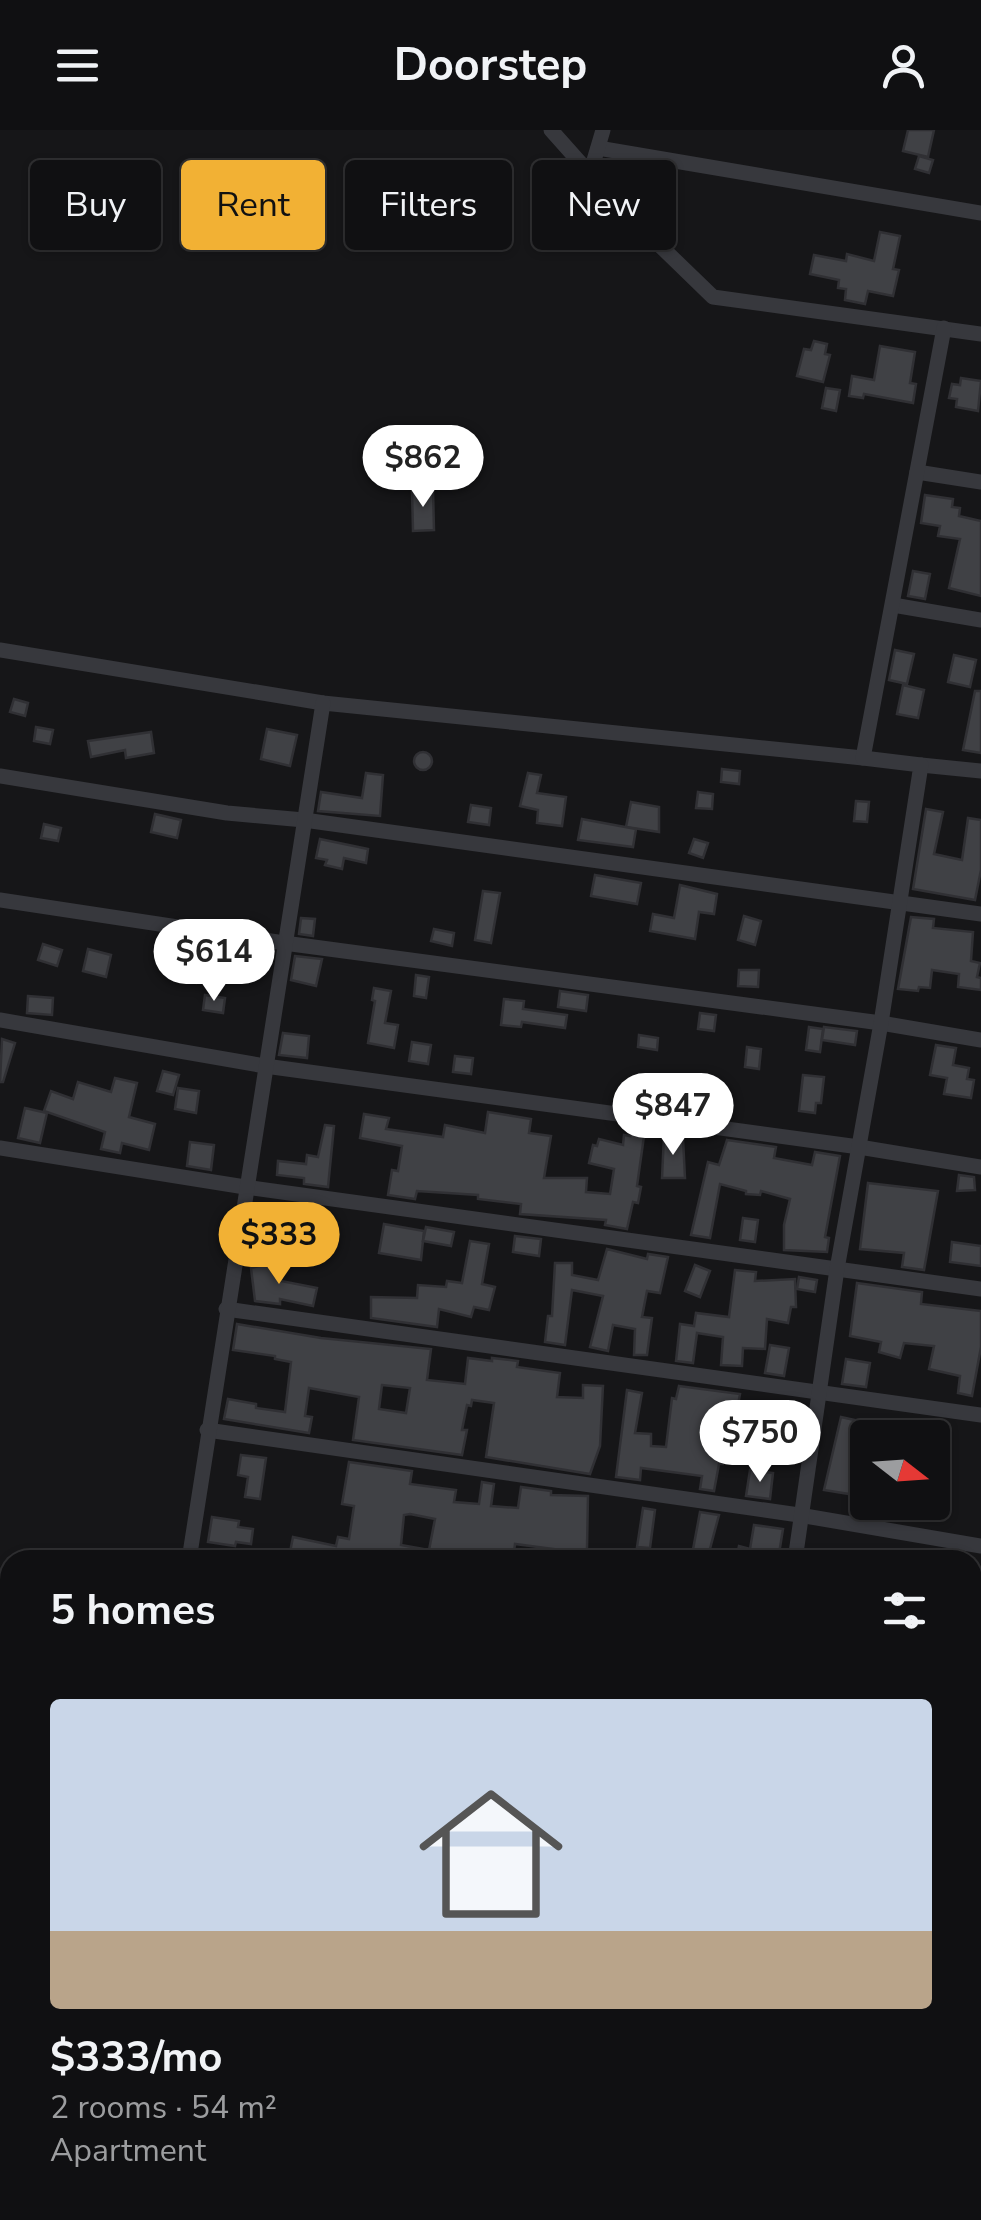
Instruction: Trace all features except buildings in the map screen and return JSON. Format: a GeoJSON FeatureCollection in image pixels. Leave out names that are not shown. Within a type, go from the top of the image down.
{"type":"FeatureCollection","features":[{"type":"Feature","properties":{"kind":"street"},"geometry":{"type":"LineString","coordinates":[[551,130],[578,160]]}},
{"type":"Feature","properties":{"kind":"street"},"geometry":{"type":"LineString","coordinates":[[594,160],[603,130]]}},
{"type":"Feature","properties":{"kind":"street"},"geometry":{"type":"LineString","coordinates":[[598,148],[981,214]]}},
{"type":"Feature","properties":{"kind":"street"},"geometry":{"type":"LineString","coordinates":[[664,250],[713,297],[981,334]]}},
{"type":"Feature","properties":{"kind":"street"},"geometry":{"type":"LineString","coordinates":[[863,758],[944,328]]}},
{"type":"Feature","properties":{"kind":"street"},"geometry":{"type":"LineString","coordinates":[[918,472],[981,482]]}},
{"type":"Feature","properties":{"kind":"street"},"geometry":{"type":"LineString","coordinates":[[893,605],[981,620]]}},
{"type":"Feature","properties":{"kind":"street"},"geometry":{"type":"LineString","coordinates":[[0,650],[322,704],[981,770]]}},
{"type":"Feature","properties":{"kind":"street"},"geometry":{"type":"LineString","coordinates":[[190,1550],[322,704]]}},
{"type":"Feature","properties":{"kind":"street"},"geometry":{"type":"LineString","coordinates":[[796,1550],[921,765]]}},
{"type":"Feature","properties":{"kind":"street"},"geometry":{"type":"LineString","coordinates":[[0,776],[227,813],[304,820],[981,914]]}},
{"type":"Feature","properties":{"kind":"street"},"geometry":{"type":"LineString","coordinates":[[0,900],[981,1040]]}},
{"type":"Feature","properties":{"kind":"street"},"geometry":{"type":"LineString","coordinates":[[0,1020],[265,1066],[981,1167]]}},
{"type":"Feature","properties":{"kind":"street"},"geometry":{"type":"LineString","coordinates":[[0,1148],[245,1187],[981,1289]]}},
{"type":"Feature","properties":{"kind":"street"},"geometry":{"type":"LineString","coordinates":[[226,1309],[981,1414]]}},
{"type":"Feature","properties":{"kind":"street"},"geometry":{"type":"LineString","coordinates":[[207,1430],[800,1515],[981,1546]]}}]}
